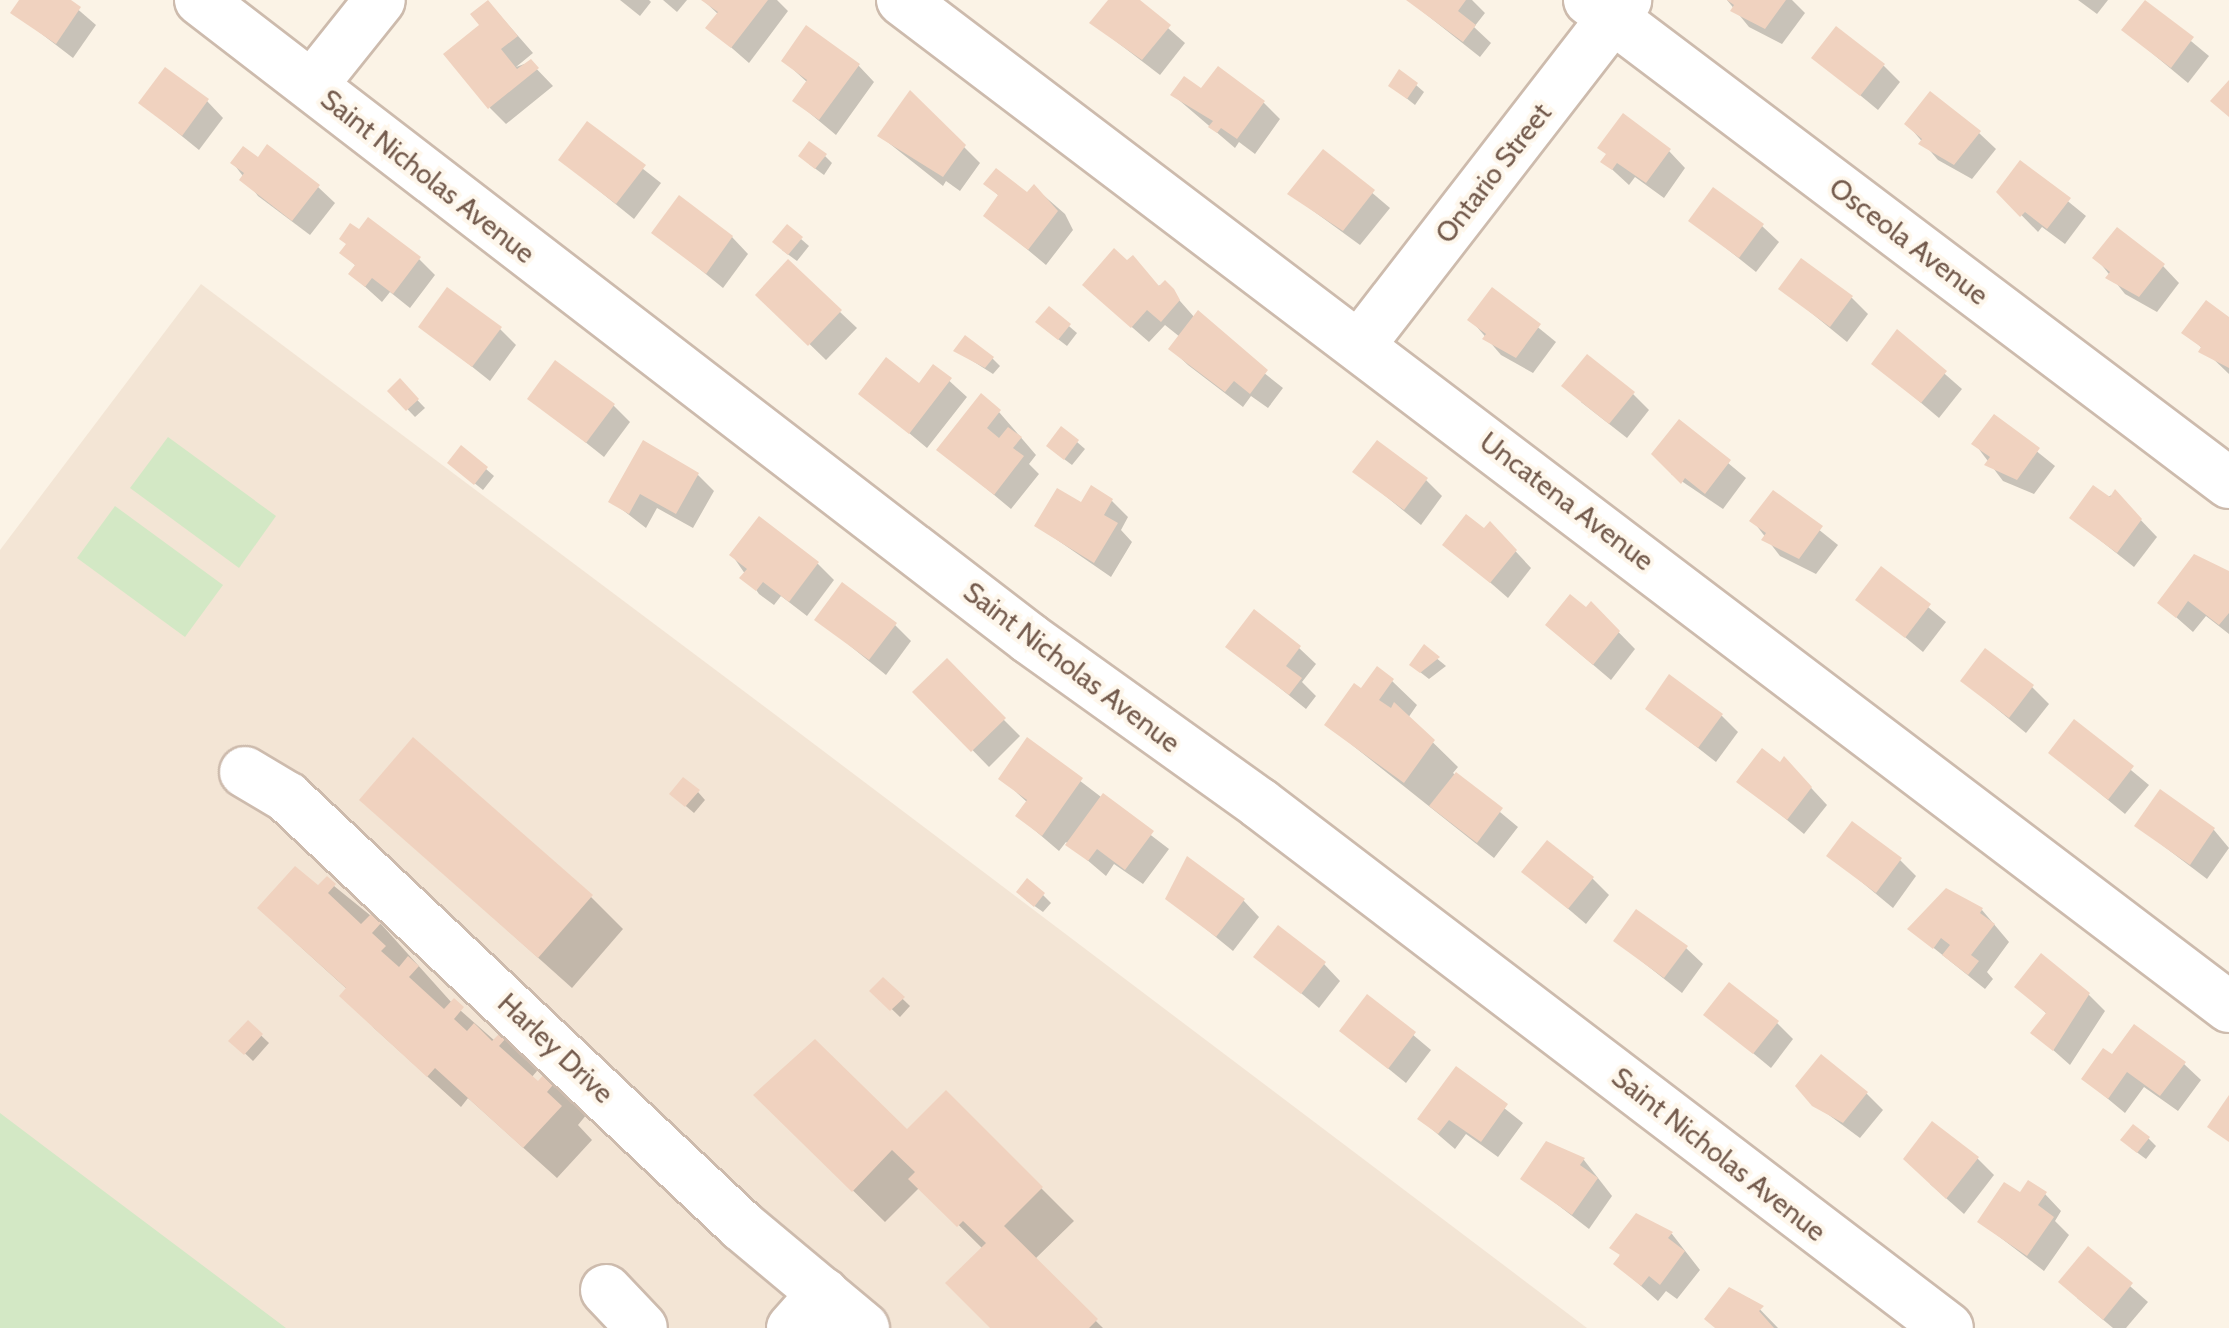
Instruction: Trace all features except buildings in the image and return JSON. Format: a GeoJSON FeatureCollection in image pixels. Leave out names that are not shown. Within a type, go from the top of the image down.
{"type":"FeatureCollection","features":[{"type":"Feature","properties":{"kind":"street","name":"Saint Nicholas Avenue"},"geometry":{"type":"LineString","coordinates":[[200,0],[1030,639],[1259,803],[1948,1328]]}},
{"type":"Feature","properties":{"kind":"street"},"geometry":{"type":"LineString","coordinates":[[313,84],[380,0]]}},
{"type":"Feature","properties":{"kind":"street","name":"Uncatena Avenue"},"geometry":{"type":"LineString","coordinates":[[902,0],[2229,1007]]}},
{"type":"Feature","properties":{"kind":"street","name":"Ontario Street"},"geometry":{"type":"LineString","coordinates":[[1359,346],[1609,6]]}},
{"type":"Feature","properties":{"kind":"street","name":"Osceola Avenue"},"geometry":{"type":"LineString","coordinates":[[1609,6],[2229,483]]}},
{"type":"Feature","properties":{"kind":"street","name":"Harley Drive"},"geometry":{"type":"LineString","coordinates":[[245,772],[287,797],[742,1226],[808,1311],[864,1328]]}},
{"type":"Feature","properties":{"kind":"street"},"geometry":{"type":"LineString","coordinates":[[606,1290],[642,1328]]}},
{"type":"Feature","properties":{"kind":"shaded area"},"geometry":{"type":"Polygon","coordinates":[[[201,284],[1587,1328],[282,1328],[0,1116],[0,550],[201,284]]]}},
{"type":"Feature","properties":{"kind":"green space"},"geometry":{"type":"Polygon","coordinates":[[[168,437],[276,516],[239,568],[130,488],[168,437]]]}},
{"type":"Feature","properties":{"kind":"green space"},"geometry":{"type":"Polygon","coordinates":[[[115,506],[223,585],[185,637],[77,558],[115,506]]]}},
{"type":"Feature","properties":{"kind":"green space"},"geometry":{"type":"Polygon","coordinates":[[[0,1113],[45,1147],[286,1328],[0,1328],[0,1113]]]}}]}
